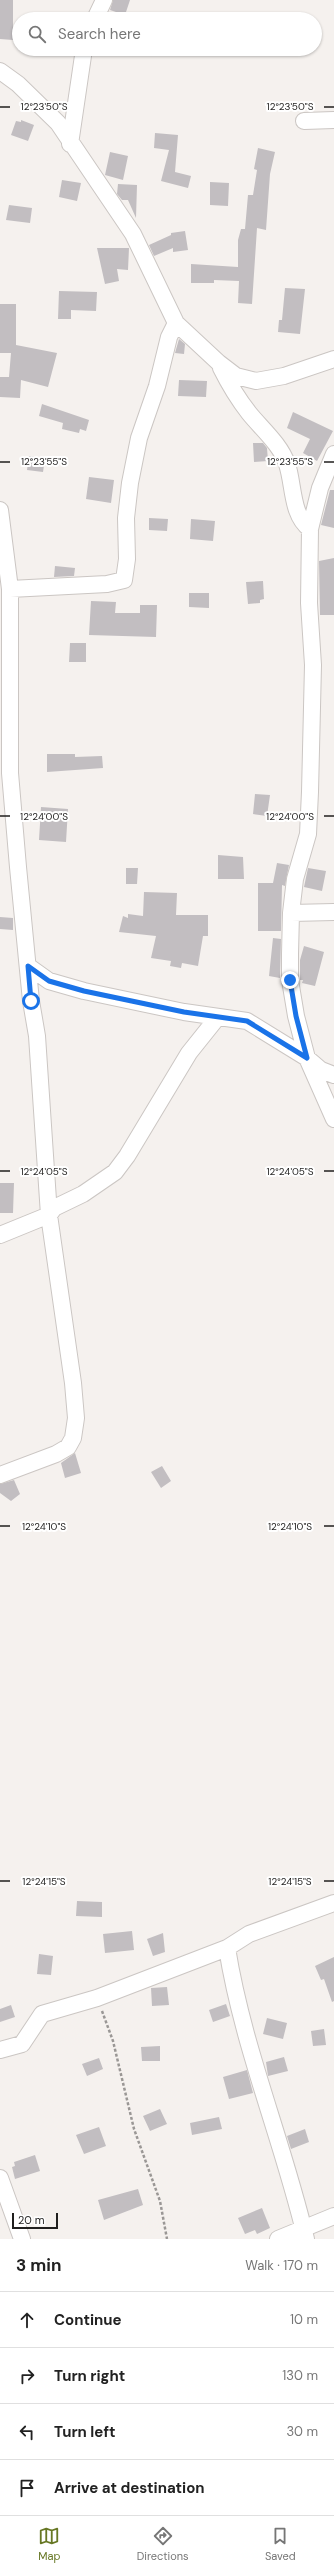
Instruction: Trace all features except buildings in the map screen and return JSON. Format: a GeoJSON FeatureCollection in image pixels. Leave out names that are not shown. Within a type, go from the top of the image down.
{"type":"FeatureCollection","features":[{"type":"Feature","properties":{"kind":"street"},"geometry":{"type":"LineString","coordinates":[[98,12],[104,0]]}},
{"type":"Feature","properties":{"kind":"street"},"geometry":{"type":"LineString","coordinates":[[70,144],[83,56]]}},
{"type":"Feature","properties":{"kind":"street"},"geometry":{"type":"LineString","coordinates":[[0,72],[18,84],[58,124],[70,144],[133,234],[176,322],[219,363],[236,376],[256,380],[284,376],[334,359]]}},
{"type":"Feature","properties":{"kind":"street"},"geometry":{"type":"LineString","coordinates":[[304,121],[334,120]]}},
{"type":"Feature","properties":{"kind":"street"},"geometry":{"type":"LineString","coordinates":[[6,582],[107,584],[124,580],[127,559],[126,518],[130,483],[139,438],[158,386],[168,337],[176,322]]}},
{"type":"Feature","properties":{"kind":"street"},"geometry":{"type":"LineString","coordinates":[[219,363],[247,411],[281,451],[287,463],[297,511],[301,522],[310,529]]}},
{"type":"Feature","properties":{"kind":"street"},"geometry":{"type":"LineString","coordinates":[[334,454],[320,488],[310,529],[309,603],[314,665],[308,834],[295,879],[291,913],[290,980],[296,1016],[307,1058],[334,1119]]}},
{"type":"Feature","properties":{"kind":"street"},"geometry":{"type":"LineString","coordinates":[[0,510],[6,582],[10,772],[28,966],[37,1036],[49,1215],[73,1383],[75,1428],[68,1447],[56,1454],[0,1475]]}},
{"type":"Feature","properties":{"kind":"street"},"geometry":{"type":"LineString","coordinates":[[291,913],[334,912]]}},
{"type":"Feature","properties":{"kind":"street"},"geometry":{"type":"LineString","coordinates":[[28,966],[49,981],[84,991],[217,1018],[247,1021],[307,1058],[321,1070],[334,1075]]}},
{"type":"Feature","properties":{"kind":"street"},"geometry":{"type":"LineString","coordinates":[[0,1235],[49,1215],[54,1208],[83,1194],[114,1172],[127,1156],[189,1053],[217,1018]]}},
{"type":"Feature","properties":{"kind":"street"},"geometry":{"type":"LineString","coordinates":[[0,2050],[22,2044],[42,2014],[97,1998],[227,1948],[249,1934],[334,1903]]}},
{"type":"Feature","properties":{"kind":"street"},"geometry":{"type":"LineString","coordinates":[[227,1948],[232,1978],[249,2045],[305,2234]]}},
{"type":"Feature","properties":{"kind":"street"},"geometry":{"type":"LineString","coordinates":[[0,2178],[22,2239]]}},
{"type":"Feature","properties":{"kind":"street"},"geometry":{"type":"LineString","coordinates":[[278,2239],[305,2234],[334,2216]]}},
{"type":"Feature","properties":{"kind":"path"},"geometry":{"type":"LineString","coordinates":[[97,1998],[113,2040],[134,2129],[160,2201],[167,2239]]}},
{"type":"Feature","properties":{"kind":"route"},"geometry":{"type":"LineString","coordinates":[[31,1001],[28,966],[38,975],[49,981],[84,991],[184,1012],[217,1018],[232,1018],[247,1021],[272,1035],[307,1058],[296,1016],[290,980]]}}]}
